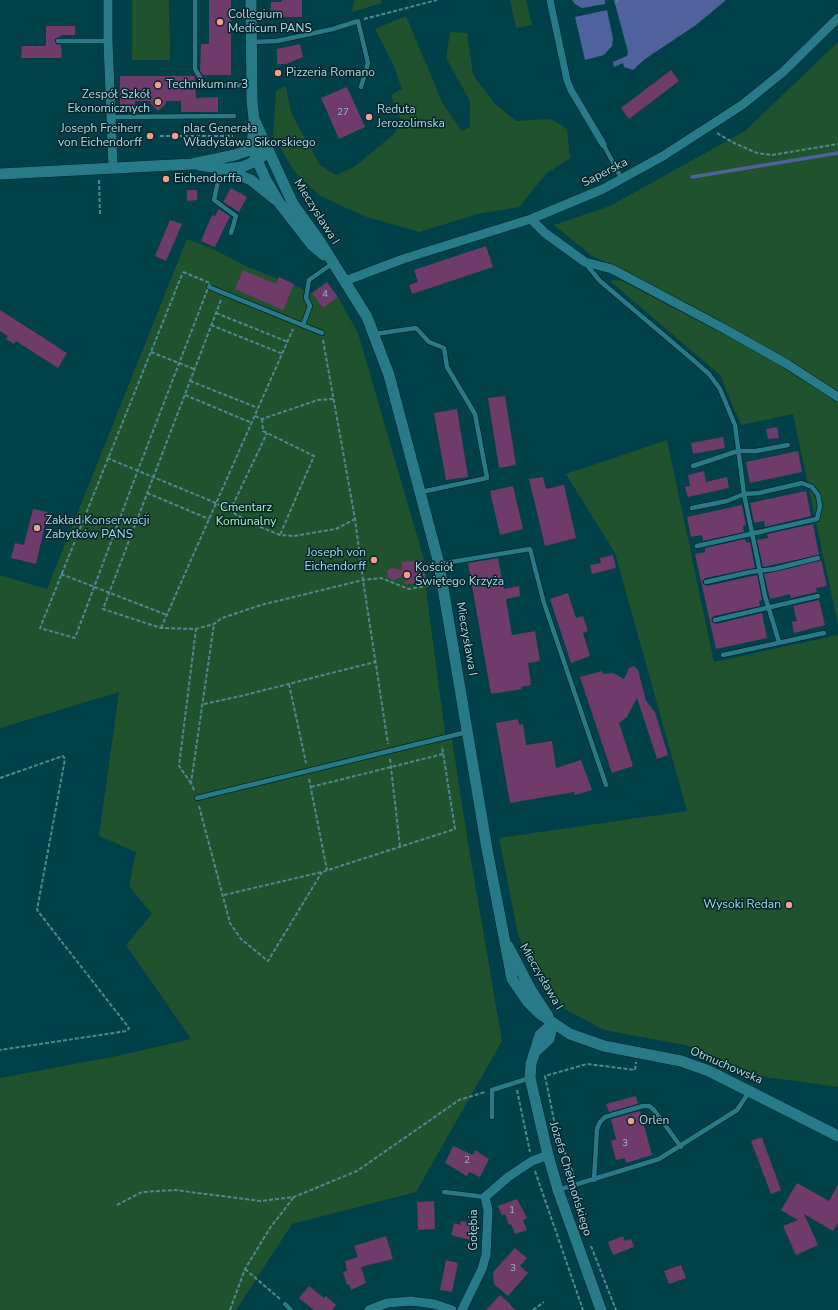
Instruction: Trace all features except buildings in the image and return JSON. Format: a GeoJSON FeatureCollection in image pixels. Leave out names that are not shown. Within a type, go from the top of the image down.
{"type":"FeatureCollection","features":[{"type":"Feature","properties":{"kind":"main road"},"geometry":{"type":"LineString","coordinates":[[251,0],[251,85],[254,119],[252,149]]}},
{"type":"Feature","properties":{"kind":"main road","name":"Mieczysława I"},"geometry":{"type":"LineString","coordinates":[[254,119],[293,204],[319,240],[367,317],[375,334],[389,375],[421,492],[443,583],[469,732],[487,848],[506,941],[531,990],[553,1023]]}},
{"type":"Feature","properties":{"kind":"main road"},"geometry":{"type":"LineString","coordinates":[[0,174],[192,164],[235,155],[252,149],[268,152]]}},
{"type":"Feature","properties":{"kind":"main road","name":"Mieczysława I"},"geometry":{"type":"LineString","coordinates":[[252,149],[256,161],[280,204],[312,245],[333,263]]}},
{"type":"Feature","properties":{"kind":"main road"},"geometry":{"type":"LineString","coordinates":[[223,169],[242,167],[256,161],[268,152]]}},
{"type":"Feature","properties":{"kind":"main road"},"geometry":{"type":"LineString","coordinates":[[192,164],[223,169],[251,180],[266,190],[280,204]]}},
{"type":"Feature","properties":{"kind":"main road","name":"Józefa Chełmońskiego"},"geometry":{"type":"LineString","coordinates":[[553,1023],[540,1035],[531,1064],[530,1078],[548,1155],[558,1190],[601,1310]]}},
{"type":"Feature","properties":{"kind":"main road","name":"Otmuchowska"},"geometry":{"type":"LineString","coordinates":[[553,1023],[570,1034],[588,1041],[621,1050],[681,1061],[709,1071],[750,1090],[838,1136]]}},
{"type":"Feature","properties":{"kind":"street"},"geometry":{"type":"LineString","coordinates":[[108,0],[108,41],[114,167]]}},
{"type":"Feature","properties":{"kind":"street"},"geometry":{"type":"LineString","coordinates":[[550,0],[567,80],[571,90],[603,144]]}},
{"type":"Feature","properties":{"kind":"street","name":"Saperska"},"geometry":{"type":"LineString","coordinates":[[345,281],[403,259],[530,219],[603,189],[622,179],[709,127],[742,105],[783,72],[838,18]]}},
{"type":"Feature","properties":{"kind":"street"},"geometry":{"type":"LineString","coordinates":[[530,219],[584,262],[612,270],[723,328],[787,364],[838,397]]}},
{"type":"Feature","properties":{"kind":"street","name":"Gołębia"},"geometry":{"type":"LineString","coordinates":[[462,1310],[482,1269],[486,1255],[488,1210],[485,1197],[508,1177],[532,1161],[548,1155]]}},
{"type":"Feature","properties":{"kind":"street"},"geometry":{"type":"LineString","coordinates":[[369,1310],[387,1303],[411,1301],[434,1304],[452,1310]]}},
{"type":"Feature","properties":{"kind":"lane"},"geometry":{"type":"LineString","coordinates":[[195,0],[195,69],[205,86],[251,85]]}},
{"type":"Feature","properties":{"kind":"lane"},"geometry":{"type":"LineString","coordinates":[[251,42],[277,42],[333,29],[358,21],[368,63],[362,87]]}},
{"type":"Feature","properties":{"kind":"lane"},"geometry":{"type":"LineString","coordinates":[[58,41],[108,41]]}},
{"type":"Feature","properties":{"kind":"lane"},"geometry":{"type":"LineString","coordinates":[[111,117],[234,116]]}},
{"type":"Feature","properties":{"kind":"lane"},"geometry":{"type":"LineString","coordinates":[[603,144],[622,179]]}},
{"type":"Feature","properties":{"kind":"lane"},"geometry":{"type":"LineString","coordinates":[[223,169],[214,200],[236,216],[231,233]]}},
{"type":"Feature","properties":{"kind":"lane"},"geometry":{"type":"LineString","coordinates":[[584,262],[600,281],[709,374],[720,389],[728,405],[735,425],[744,494],[760,570],[779,642]]}},
{"type":"Feature","properties":{"kind":"lane"},"geometry":{"type":"LineString","coordinates":[[303,325],[310,306],[306,298],[309,280],[333,263]]}},
{"type":"Feature","properties":{"kind":"lane"},"geometry":{"type":"LineString","coordinates":[[209,287],[322,333]]}},
{"type":"Feature","properties":{"kind":"lane"},"geometry":{"type":"LineString","coordinates":[[375,334],[416,328],[429,342],[444,348],[447,368],[475,414],[487,478],[421,492]]}},
{"type":"Feature","properties":{"kind":"lane"},"geometry":{"type":"LineString","coordinates":[[693,466],[717,460],[738,451],[756,451],[788,445]]}},
{"type":"Feature","properties":{"kind":"lane"},"geometry":{"type":"LineString","coordinates":[[692,508],[727,501],[744,494],[759,493],[802,483],[812,487],[818,495],[820,506],[817,519],[697,546]]}},
{"type":"Feature","properties":{"kind":"lane"},"geometry":{"type":"LineString","coordinates":[[439,564],[530,549],[544,603],[606,785]]}},
{"type":"Feature","properties":{"kind":"lane"},"geometry":{"type":"LineString","coordinates":[[706,582],[760,570],[774,569],[818,558]]}},
{"type":"Feature","properties":{"kind":"lane"},"geometry":{"type":"LineString","coordinates":[[715,620],[818,596]]}},
{"type":"Feature","properties":{"kind":"lane"},"geometry":{"type":"LineString","coordinates":[[723,655],[752,650],[779,642],[824,633]]}},
{"type":"Feature","properties":{"kind":"lane"},"geometry":{"type":"LineString","coordinates":[[197,798],[469,732]]}},
{"type":"Feature","properties":{"kind":"lane"},"geometry":{"type":"LineString","coordinates":[[492,1117],[492,1090],[530,1078]]}},
{"type":"Feature","properties":{"kind":"lane"},"geometry":{"type":"LineString","coordinates":[[558,1190],[659,1160],[737,1110],[750,1090]]}},
{"type":"Feature","properties":{"kind":"lane"},"geometry":{"type":"LineString","coordinates":[[594,1180],[597,1129],[600,1122],[605,1117],[643,1106],[649,1106],[654,1110],[681,1147]]}},
{"type":"Feature","properties":{"kind":"lane"},"geometry":{"type":"LineString","coordinates":[[444,1192],[485,1197]]}},
{"type":"Feature","properties":{"kind":"lane"},"geometry":{"type":"LineString","coordinates":[[285,1304],[291,1310]]}},
{"type":"Feature","properties":{"kind":"path"},"geometry":{"type":"LineString","coordinates":[[358,21],[376,14],[437,0]]}},
{"type":"Feature","properties":{"kind":"path"},"geometry":{"type":"LineString","coordinates":[[615,3],[619,0]]}},
{"type":"Feature","properties":{"kind":"path"},"geometry":{"type":"LineString","coordinates":[[709,127],[734,143],[757,153],[772,155],[838,144]]}},
{"type":"Feature","properties":{"kind":"path"},"geometry":{"type":"LineString","coordinates":[[160,136],[233,136]]}},
{"type":"Feature","properties":{"kind":"path"},"geometry":{"type":"LineString","coordinates":[[99,177],[100,214]]}},
{"type":"Feature","properties":{"kind":"path"},"geometry":{"type":"LineString","coordinates":[[183,272],[210,284],[75,638],[40,628],[107,458],[151,352],[183,272]]}},
{"type":"Feature","properties":{"kind":"path"},"geometry":{"type":"LineString","coordinates":[[224,293],[103,609],[161,628],[196,629],[214,624],[222,618],[260,605],[363,580],[381,578],[409,589],[443,583]]}},
{"type":"Feature","properties":{"kind":"path"},"geometry":{"type":"LineString","coordinates":[[216,313],[288,342]]}},
{"type":"Feature","properties":{"kind":"path"},"geometry":{"type":"LineString","coordinates":[[161,628],[296,323]]}},
{"type":"Feature","properties":{"kind":"path"},"geometry":{"type":"LineString","coordinates":[[211,325],[282,354]]}},
{"type":"Feature","properties":{"kind":"path"},"geometry":{"type":"LineString","coordinates":[[322,333],[356,519],[363,580],[389,751],[400,846]]}},
{"type":"Feature","properties":{"kind":"path"},"geometry":{"type":"LineString","coordinates":[[151,352],[194,369]]}},
{"type":"Feature","properties":{"kind":"path"},"geometry":{"type":"LineString","coordinates":[[190,381],[258,408]]}},
{"type":"Feature","properties":{"kind":"path"},"geometry":{"type":"LineString","coordinates":[[184,395],[252,423]]}},
{"type":"Feature","properties":{"kind":"path"},"geometry":{"type":"LineString","coordinates":[[255,416],[262,420],[318,400],[334,400]]}},
{"type":"Feature","properties":{"kind":"path"},"geometry":{"type":"LineString","coordinates":[[262,420],[263,431],[314,456],[280,535]]}},
{"type":"Feature","properties":{"kind":"path"},"geometry":{"type":"LineString","coordinates":[[230,511],[267,432]]}},
{"type":"Feature","properties":{"kind":"path"},"geometry":{"type":"LineString","coordinates":[[107,458],[216,503],[280,535],[294,536],[336,529],[356,519]]}},
{"type":"Feature","properties":{"kind":"path"},"geometry":{"type":"LineString","coordinates":[[147,493],[209,519]]}},
{"type":"Feature","properties":{"kind":"path"},"geometry":{"type":"LineString","coordinates":[[61,574],[109,594],[167,615]]}},
{"type":"Feature","properties":{"kind":"path"},"geometry":{"type":"LineString","coordinates":[[191,783],[204,704],[214,624]]}},
{"type":"Feature","properties":{"kind":"path"},"geometry":{"type":"LineString","coordinates":[[196,629],[179,766],[191,783],[197,798],[209,848],[224,895],[230,923],[241,939],[268,961],[322,872]]}},
{"type":"Feature","properties":{"kind":"path"},"geometry":{"type":"LineString","coordinates":[[204,704],[376,662]]}},
{"type":"Feature","properties":{"kind":"path"},"geometry":{"type":"LineString","coordinates":[[224,895],[322,872],[455,829],[441,739]]}},
{"type":"Feature","properties":{"kind":"path"},"geometry":{"type":"LineString","coordinates":[[311,787],[443,754]]}},
{"type":"Feature","properties":{"kind":"path"},"geometry":{"type":"LineString","coordinates":[[0,778],[63,756],[65,759],[37,910],[129,1028],[127,1031],[0,1050]]}},
{"type":"Feature","properties":{"kind":"path"},"geometry":{"type":"LineString","coordinates":[[578,1212],[575,1206],[578,1194],[576,1184],[567,1157],[558,1140],[545,1076],[587,1064],[635,1070]]}},
{"type":"Feature","properties":{"kind":"path"},"geometry":{"type":"LineString","coordinates":[[515,1082],[532,1161],[540,1188],[583,1310]]}},
{"type":"Feature","properties":{"kind":"path"},"geometry":{"type":"LineString","coordinates":[[117,1205],[142,1192],[175,1190],[260,1201],[294,1197],[357,1171],[459,1100],[492,1090]]}},
{"type":"Feature","properties":{"kind":"path"},"geometry":{"type":"LineString","coordinates":[[230,1310],[245,1269],[270,1228],[294,1197]]}},
{"type":"Feature","properties":{"kind":"path"},"geometry":{"type":"LineString","coordinates":[[590,1244],[616,1310]]}},
{"type":"Feature","properties":{"kind":"path"},"geometry":{"type":"LineString","coordinates":[[245,1269],[285,1304]]}},
{"type":"Feature","properties":{"kind":"path"},"geometry":{"type":"LineString","coordinates":[[533,1310],[544,1302]]}},
{"type":"Feature","properties":{"kind":"green space"},"geometry":{"type":"Polygon","coordinates":[[[132,0],[169,0],[170,60],[132,60],[132,0]]]}},
{"type":"Feature","properties":{"kind":"green space"},"geometry":{"type":"Polygon","coordinates":[[[354,0],[381,0],[382,3],[352,12],[354,0]]]}},
{"type":"Feature","properties":{"kind":"green space"},"geometry":{"type":"Polygon","coordinates":[[[510,0],[526,0],[532,25],[516,28],[510,0]]]}},
{"type":"Feature","properties":{"kind":"green space"},"geometry":{"type":"Polygon","coordinates":[[[406,16],[443,104],[462,131],[470,127],[470,101],[446,58],[450,32],[467,33],[473,75],[496,105],[516,121],[551,119],[567,129],[570,158],[547,173],[519,207],[478,214],[419,232],[364,216],[320,196],[293,170],[273,135],[276,91],[286,86],[291,113],[320,165],[336,175],[354,167],[394,134],[401,120],[391,95],[402,89],[393,64],[375,29],[406,16]]]}},
{"type":"Feature","properties":{"kind":"green space"},"geometry":{"type":"Polygon","coordinates":[[[838,42],[838,625],[793,414],[741,425],[720,375],[610,281],[620,280],[727,336],[708,314],[619,268],[592,256],[554,225],[610,206],[745,131],[838,42]]]}},
{"type":"Feature","properties":{"kind":"green space","name":"Cmentarz Komunalny"},"geometry":{"type":"Polygon","coordinates":[[[187,239],[213,249],[246,266],[312,293],[323,308],[338,297],[358,333],[425,563],[426,590],[446,740],[452,739],[467,837],[502,1041],[416,1192],[292,1224],[236,1310],[0,1310],[0,1078],[117,1056],[191,1039],[126,945],[152,914],[129,886],[136,852],[99,836],[119,692],[0,728],[0,575],[47,589],[187,239]]]}},
{"type":"Feature","properties":{"kind":"green space"},"geometry":{"type":"Polygon","coordinates":[[[667,440],[714,662],[838,635],[838,1087],[760,1076],[685,1045],[604,1030],[563,1008],[535,975],[518,934],[499,838],[687,811],[615,553],[566,474],[667,440]]]}},
{"type":"Feature","properties":{"kind":"water"},"geometry":{"type":"Polygon","coordinates":[[[572,0],[605,0],[605,4],[582,8],[575,4],[572,0]]]}},
{"type":"Feature","properties":{"kind":"water"},"geometry":{"type":"Polygon","coordinates":[[[614,0],[726,0],[696,25],[645,59],[633,70],[624,67],[623,63],[614,67],[613,62],[627,56],[628,52],[614,0]]]}},
{"type":"Feature","properties":{"kind":"water"},"geometry":{"type":"Polygon","coordinates":[[[607,10],[613,38],[612,46],[604,55],[585,60],[575,17],[607,10]]]}},
{"type":"Feature","properties":{"kind":"waterway"},"geometry":{"type":"LineString","coordinates":[[692,177],[838,153]]}},
{"type":"Feature","properties":{"kind":"place","name":"Collegium Medicum PANS"},"geometry":{"type":"Point","coordinates":[220,22]}},
{"type":"Feature","properties":{"kind":"place","name":"Pizzeria Romano"},"geometry":{"type":"Point","coordinates":[278,73]}},
{"type":"Feature","properties":{"kind":"place","name":"Technikum nr 3"},"geometry":{"type":"Point","coordinates":[158,85]}},
{"type":"Feature","properties":{"kind":"place","name":"Zespół Szkół Ekonomicznych"},"geometry":{"type":"Point","coordinates":[158,102]}},
{"type":"Feature","properties":{"kind":"place","name":"Reduta Jerozolimska"},"geometry":{"type":"Point","coordinates":[369,117]}},
{"type":"Feature","properties":{"kind":"place","name":"Joseph Freiherr von Eichendorff"},"geometry":{"type":"Point","coordinates":[150,136]}},
{"type":"Feature","properties":{"kind":"place","name":"plac Generała Władysława Sikorskiego"},"geometry":{"type":"Point","coordinates":[175,136]}},
{"type":"Feature","properties":{"kind":"place","name":"Eichendorffa"},"geometry":{"type":"Point","coordinates":[166,179]}},
{"type":"Feature","properties":{"kind":"place","name":"Zakład Konserwacji Zabytków PANS"},"geometry":{"type":"Point","coordinates":[37,528]}},
{"type":"Feature","properties":{"kind":"place","name":"Joseph von Eichendorff"},"geometry":{"type":"Point","coordinates":[374,560]}},
{"type":"Feature","properties":{"kind":"place","name":"Kościół Świętego Krzyża"},"geometry":{"type":"Point","coordinates":[407,575]}},
{"type":"Feature","properties":{"kind":"place","name":"Wysoki Redan"},"geometry":{"type":"Point","coordinates":[789,905]}},
{"type":"Feature","properties":{"kind":"place","name":"Orlen"},"geometry":{"type":"Point","coordinates":[631,1121]}}]}
